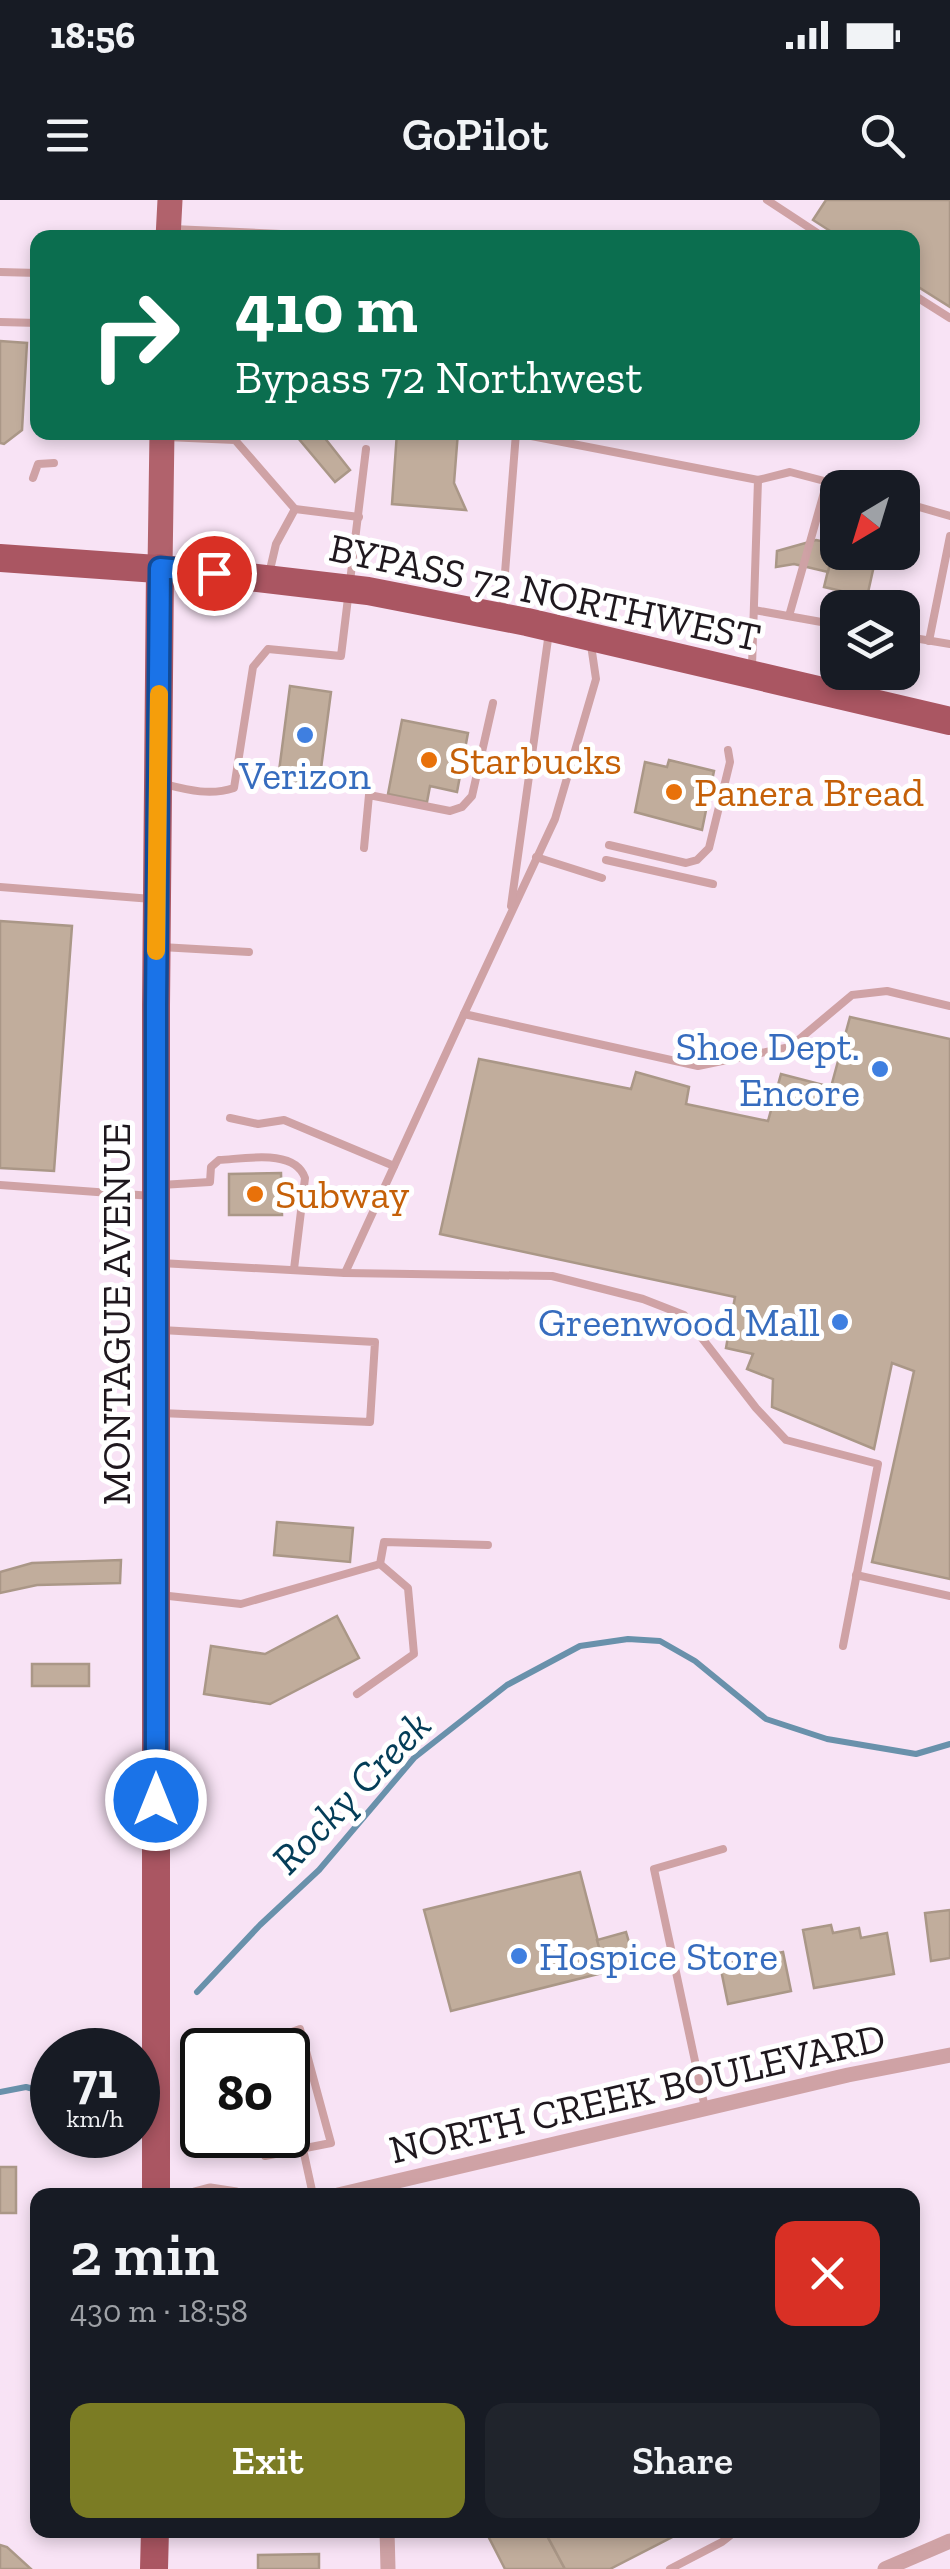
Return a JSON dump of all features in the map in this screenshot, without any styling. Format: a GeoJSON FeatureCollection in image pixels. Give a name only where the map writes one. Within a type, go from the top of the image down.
{"type":"FeatureCollection","features":[{"type":"Feature","properties":{"kind":"highway","name":"BYPASS 72 NORTHWEST"},"geometry":{"type":"LineString","coordinates":[[0,558],[160,568],[350,588],[502,616],[950,721]]}},
{"type":"Feature","properties":{"kind":"highway","name":"MONTAGUE AVENUE"},"geometry":{"type":"LineString","coordinates":[[156,2188],[156,946],[160,568]]}},
{"type":"Feature","properties":{"kind":"highway"},"geometry":{"type":"LineString","coordinates":[[154,2538],[154,2569]]}},
{"type":"Feature","properties":{"kind":"main road"},"geometry":{"type":"LineString","coordinates":[[169,230],[170,200]]}},
{"type":"Feature","properties":{"kind":"main road","name":"MONTAGUE AVENUE"},"geometry":{"type":"LineString","coordinates":[[160,568],[162,440]]}},
{"type":"Feature","properties":{"kind":"street","name":"NORTH CREEK BOULEVARD"},"geometry":{"type":"LineString","coordinates":[[390,2188],[705,2109],[950,2055]]}},
{"type":"Feature","properties":{"kind":"street"},"geometry":{"type":"LineString","coordinates":[[388,2538],[388,2569]]}},
{"type":"Feature","properties":{"kind":"street"},"geometry":{"type":"LineString","coordinates":[[884,2569],[950,2540]]}},
{"type":"Feature","properties":{"kind":"lane"},"geometry":{"type":"LineString","coordinates":[[768,200],[814,230]]}},
{"type":"Feature","properties":{"kind":"lane"},"geometry":{"type":"LineString","coordinates":[[0,272],[30,274]]}},
{"type":"Feature","properties":{"kind":"lane"},"geometry":{"type":"LineString","coordinates":[[920,299],[950,318]]}},
{"type":"Feature","properties":{"kind":"lane"},"geometry":{"type":"LineString","coordinates":[[0,322],[30,323]]}},
{"type":"Feature","properties":{"kind":"lane"},"geometry":{"type":"LineString","coordinates":[[238,440],[295,509],[359,517]]}},
{"type":"Feature","properties":{"kind":"lane"},"geometry":{"type":"LineString","coordinates":[[502,616],[515,440]]}},
{"type":"Feature","properties":{"kind":"lane"},"geometry":{"type":"LineString","coordinates":[[552,440],[758,480],[790,472],[820,480]]}},
{"type":"Feature","properties":{"kind":"lane"},"geometry":{"type":"LineString","coordinates":[[158,782],[202,792],[220,793],[234,788],[252,667],[268,649],[341,656],[366,449]]}},
{"type":"Feature","properties":{"kind":"lane"},"geometry":{"type":"LineString","coordinates":[[33,478],[38,464],[54,462]]}},
{"type":"Feature","properties":{"kind":"lane"},"geometry":{"type":"LineString","coordinates":[[751,676],[758,480]]}},
{"type":"Feature","properties":{"kind":"lane"},"geometry":{"type":"LineString","coordinates":[[789,616],[820,507]]}},
{"type":"Feature","properties":{"kind":"lane"},"geometry":{"type":"LineString","coordinates":[[920,507],[950,516]]}},
{"type":"Feature","properties":{"kind":"lane"},"geometry":{"type":"LineString","coordinates":[[268,578],[276,544],[295,509]]}},
{"type":"Feature","properties":{"kind":"lane"},"geometry":{"type":"LineString","coordinates":[[929,640],[950,536]]}},
{"type":"Feature","properties":{"kind":"lane"},"geometry":{"type":"LineString","coordinates":[[754,610],[820,622]]}},
{"type":"Feature","properties":{"kind":"lane"},"geometry":{"type":"LineString","coordinates":[[510,914],[550,628]]}},
{"type":"Feature","properties":{"kind":"lane"},"geometry":{"type":"LineString","coordinates":[[345,1274],[556,819],[596,680],[590,638]]}},
{"type":"Feature","properties":{"kind":"lane"},"geometry":{"type":"LineString","coordinates":[[920,639],[950,644]]}},
{"type":"Feature","properties":{"kind":"lane"},"geometry":{"type":"LineString","coordinates":[[364,848],[369,795],[450,811],[462,807],[472,796],[493,703]]}},
{"type":"Feature","properties":{"kind":"lane"},"geometry":{"type":"LineString","coordinates":[[609,845],[686,863],[702,856],[709,848],[728,773],[728,750]]}},
{"type":"Feature","properties":{"kind":"lane"},"geometry":{"type":"LineString","coordinates":[[536,857],[602,878]]}},
{"type":"Feature","properties":{"kind":"lane"},"geometry":{"type":"LineString","coordinates":[[606,860],[713,884]]}},
{"type":"Feature","properties":{"kind":"lane"},"geometry":{"type":"LineString","coordinates":[[0,887],[157,899]]}},
{"type":"Feature","properties":{"kind":"lane"},"geometry":{"type":"LineString","coordinates":[[156,946],[250,952]]}},
{"type":"Feature","properties":{"kind":"lane"},"geometry":{"type":"LineString","coordinates":[[464,1014],[698,1066],[790,1046],[852,995],[887,991],[950,1006]]}},
{"type":"Feature","properties":{"kind":"lane"},"geometry":{"type":"LineString","coordinates":[[230,1118],[258,1124],[284,1120],[394,1166]]}},
{"type":"Feature","properties":{"kind":"lane"},"geometry":{"type":"LineString","coordinates":[[0,1186],[156,1190],[210,1182],[211,1167],[219,1160],[286,1159],[302,1168],[305,1178],[294,1269]]}},
{"type":"Feature","properties":{"kind":"lane"},"geometry":{"type":"LineString","coordinates":[[156,1262],[345,1274],[552,1276],[642,1299],[684,1315],[756,1408],[786,1440],[878,1464],[843,1646]]}},
{"type":"Feature","properties":{"kind":"lane"},"geometry":{"type":"LineString","coordinates":[[156,1330],[375,1342],[370,1422],[156,1413]]}},
{"type":"Feature","properties":{"kind":"lane"},"geometry":{"type":"LineString","coordinates":[[380,1564],[384,1542],[488,1545]]}},
{"type":"Feature","properties":{"kind":"lane"},"geometry":{"type":"LineString","coordinates":[[156,1594],[241,1604],[380,1564]]}},
{"type":"Feature","properties":{"kind":"lane"},"geometry":{"type":"LineString","coordinates":[[357,1694],[414,1654],[408,1588],[380,1564]]}},
{"type":"Feature","properties":{"kind":"lane"},"geometry":{"type":"LineString","coordinates":[[856,1575],[950,1596]]}},
{"type":"Feature","properties":{"kind":"lane"},"geometry":{"type":"LineString","coordinates":[[705,2109],[654,1869],[723,1849]]}},
{"type":"Feature","properties":{"kind":"lane"},"geometry":{"type":"LineString","coordinates":[[310,2066],[331,2143],[310,2148]]}},
{"type":"Feature","properties":{"kind":"lane"},"geometry":{"type":"LineString","coordinates":[[305,2158],[311,2188]]}},
{"type":"Feature","properties":{"kind":"lane"},"geometry":{"type":"LineString","coordinates":[[670,2569],[727,2538]]}},
{"type":"Feature","properties":{"kind":"building"},"geometry":{"type":"Polygon","coordinates":[[[826,200],[950,200],[950,307],[920,288],[920,230],[829,230],[813,220],[826,200]]]}},
{"type":"Feature","properties":{"kind":"building"},"geometry":{"type":"Polygon","coordinates":[[[0,341],[27,343],[22,430],[4,444],[0,443],[0,341]]]}},
{"type":"Feature","properties":{"kind":"building"},"geometry":{"type":"Polygon","coordinates":[[[300,440],[326,440],[350,470],[335,482],[300,440]]]}},
{"type":"Feature","properties":{"kind":"building"},"geometry":{"type":"Polygon","coordinates":[[[396,440],[457,440],[454,483],[466,510],[392,504],[396,440]]]}},
{"type":"Feature","properties":{"kind":"building"},"geometry":{"type":"Polygon","coordinates":[[[820,541],[820,570],[828,572],[794,564],[776,567],[777,551],[820,541]]]}},
{"type":"Feature","properties":{"kind":"building"},"geometry":{"type":"Polygon","coordinates":[[[828,570],[873,570],[869,590],[824,587],[828,570]]]}},
{"type":"Feature","properties":{"kind":"building","name":"Verizon"},"geometry":{"type":"Polygon","coordinates":[[[290,686],[331,692],[319,784],[278,779],[290,686]]]}},
{"type":"Feature","properties":{"kind":"building","name":"Starbucks"},"geometry":{"type":"Polygon","coordinates":[[[402,720],[468,733],[457,792],[430,786],[427,802],[388,794],[402,720]]]}},
{"type":"Feature","properties":{"kind":"building","name":"Panera Bread"},"geometry":{"type":"Polygon","coordinates":[[[669,760],[714,771],[702,830],[635,812],[645,762],[667,767],[669,760]]]}},
{"type":"Feature","properties":{"kind":"building"},"geometry":{"type":"Polygon","coordinates":[[[0,921],[72,926],[54,1171],[0,1168],[0,921]]]}},
{"type":"Feature","properties":{"kind":"building","name":"Greenwood Mall"},"geometry":{"type":"Polygon","coordinates":[[[850,1017],[950,1039],[950,1579],[872,1562],[914,1371],[892,1363],[874,1449],[772,1407],[773,1379],[747,1369],[753,1354],[726,1348],[735,1297],[440,1234],[479,1059],[631,1089],[636,1072],[689,1087],[686,1104],[768,1121],[781,1074],[831,1087],[850,1017]]]}},
{"type":"Feature","properties":{"kind":"building","name":"Subway"},"geometry":{"type":"Polygon","coordinates":[[[281,1173],[282,1215],[229,1215],[229,1174],[281,1173]]]}},
{"type":"Feature","properties":{"kind":"building"},"geometry":{"type":"Polygon","coordinates":[[[277,1522],[353,1528],[350,1562],[274,1555],[277,1522]]]}},
{"type":"Feature","properties":{"kind":"building"},"geometry":{"type":"Polygon","coordinates":[[[121,1560],[120,1583],[37,1585],[0,1593],[0,1572],[32,1563],[121,1560]]]}},
{"type":"Feature","properties":{"kind":"building"},"geometry":{"type":"Polygon","coordinates":[[[337,1616],[359,1658],[270,1704],[204,1694],[211,1646],[265,1654],[337,1616]]]}},
{"type":"Feature","properties":{"kind":"building"},"geometry":{"type":"Polygon","coordinates":[[[32,1664],[89,1664],[89,1686],[32,1686],[32,1664]]]}},
{"type":"Feature","properties":{"kind":"building","name":"Hospice Store"},"geometry":{"type":"Polygon","coordinates":[[[580,1872],[606,1972],[451,2011],[424,1910],[580,1872]]]}},
{"type":"Feature","properties":{"kind":"building"},"geometry":{"type":"Polygon","coordinates":[[[950,1910],[950,1958],[931,1961],[925,1913],[950,1910]]]}},
{"type":"Feature","properties":{"kind":"building"},"geometry":{"type":"Polygon","coordinates":[[[831,1925],[833,1933],[859,1928],[861,1938],[887,1933],[894,1974],[814,1988],[803,1930],[831,1925]]]}},
{"type":"Feature","properties":{"kind":"building"},"geometry":{"type":"Polygon","coordinates":[[[626,1932],[635,1963],[606,1972],[597,1940],[626,1932]]]}},
{"type":"Feature","properties":{"kind":"building"},"geometry":{"type":"Polygon","coordinates":[[[783,1952],[791,1991],[728,2004],[720,1965],[783,1952]]]}},
{"type":"Feature","properties":{"kind":"building"},"geometry":{"type":"Polygon","coordinates":[[[0,2167],[16,2167],[16,2213],[0,2213],[0,2167]]]}},
{"type":"Feature","properties":{"kind":"building"},"geometry":{"type":"Polygon","coordinates":[[[489,2538],[548,2538],[565,2569],[505,2569],[489,2538]]]}},
{"type":"Feature","properties":{"kind":"building"},"geometry":{"type":"Polygon","coordinates":[[[548,2538],[670,2538],[610,2569],[565,2569],[548,2538]]]}},
{"type":"Feature","properties":{"kind":"building"},"geometry":{"type":"Polygon","coordinates":[[[0,2545],[7,2547],[31,2569],[0,2569],[0,2545]]]}},
{"type":"Feature","properties":{"kind":"building"},"geometry":{"type":"Polygon","coordinates":[[[319,2554],[319,2569],[258,2569],[258,2555],[319,2554]]]}},
{"type":"Feature","properties":{"kind":"waterway","name":"Rocky Creek"},"geometry":{"type":"LineString","coordinates":[[197,1992],[319,1870],[414,1758],[507,1685],[580,1646],[628,1639],[660,1641],[695,1661],[766,1719],[827,1739],[916,1754],[950,1744]]}},
{"type":"Feature","properties":{"kind":"waterway","name":"Rocky Creek"},"geometry":{"type":"LineString","coordinates":[[0,2092],[30,2088]]}},
{"type":"Feature","properties":{"kind":"slow traffic"},"geometry":{"type":"LineString","coordinates":[[156,951],[159,694]]}},
{"type":"Feature","properties":{"kind":"place","name":"Verizon"},"geometry":{"type":"Point","coordinates":[305,735]}},
{"type":"Feature","properties":{"kind":"place","name":"Starbucks"},"geometry":{"type":"Point","coordinates":[429,760]}},
{"type":"Feature","properties":{"kind":"place","name":"Panera Bread"},"geometry":{"type":"Point","coordinates":[674,792]}},
{"type":"Feature","properties":{"kind":"place","name":"Shoe Dept. Encore"},"geometry":{"type":"Point","coordinates":[880,1069]}},
{"type":"Feature","properties":{"kind":"place","name":"Subway"},"geometry":{"type":"Point","coordinates":[255,1194]}},
{"type":"Feature","properties":{"kind":"place","name":"Greenwood Mall"},"geometry":{"type":"Point","coordinates":[840,1322]}},
{"type":"Feature","properties":{"kind":"place","name":"Hospice Store"},"geometry":{"type":"Point","coordinates":[519,1956]}},
{"type":"Feature","properties":{"kind":"route"},"geometry":{"type":"LineString","coordinates":[[156,1800],[160,568],[214,573]]}}]}
